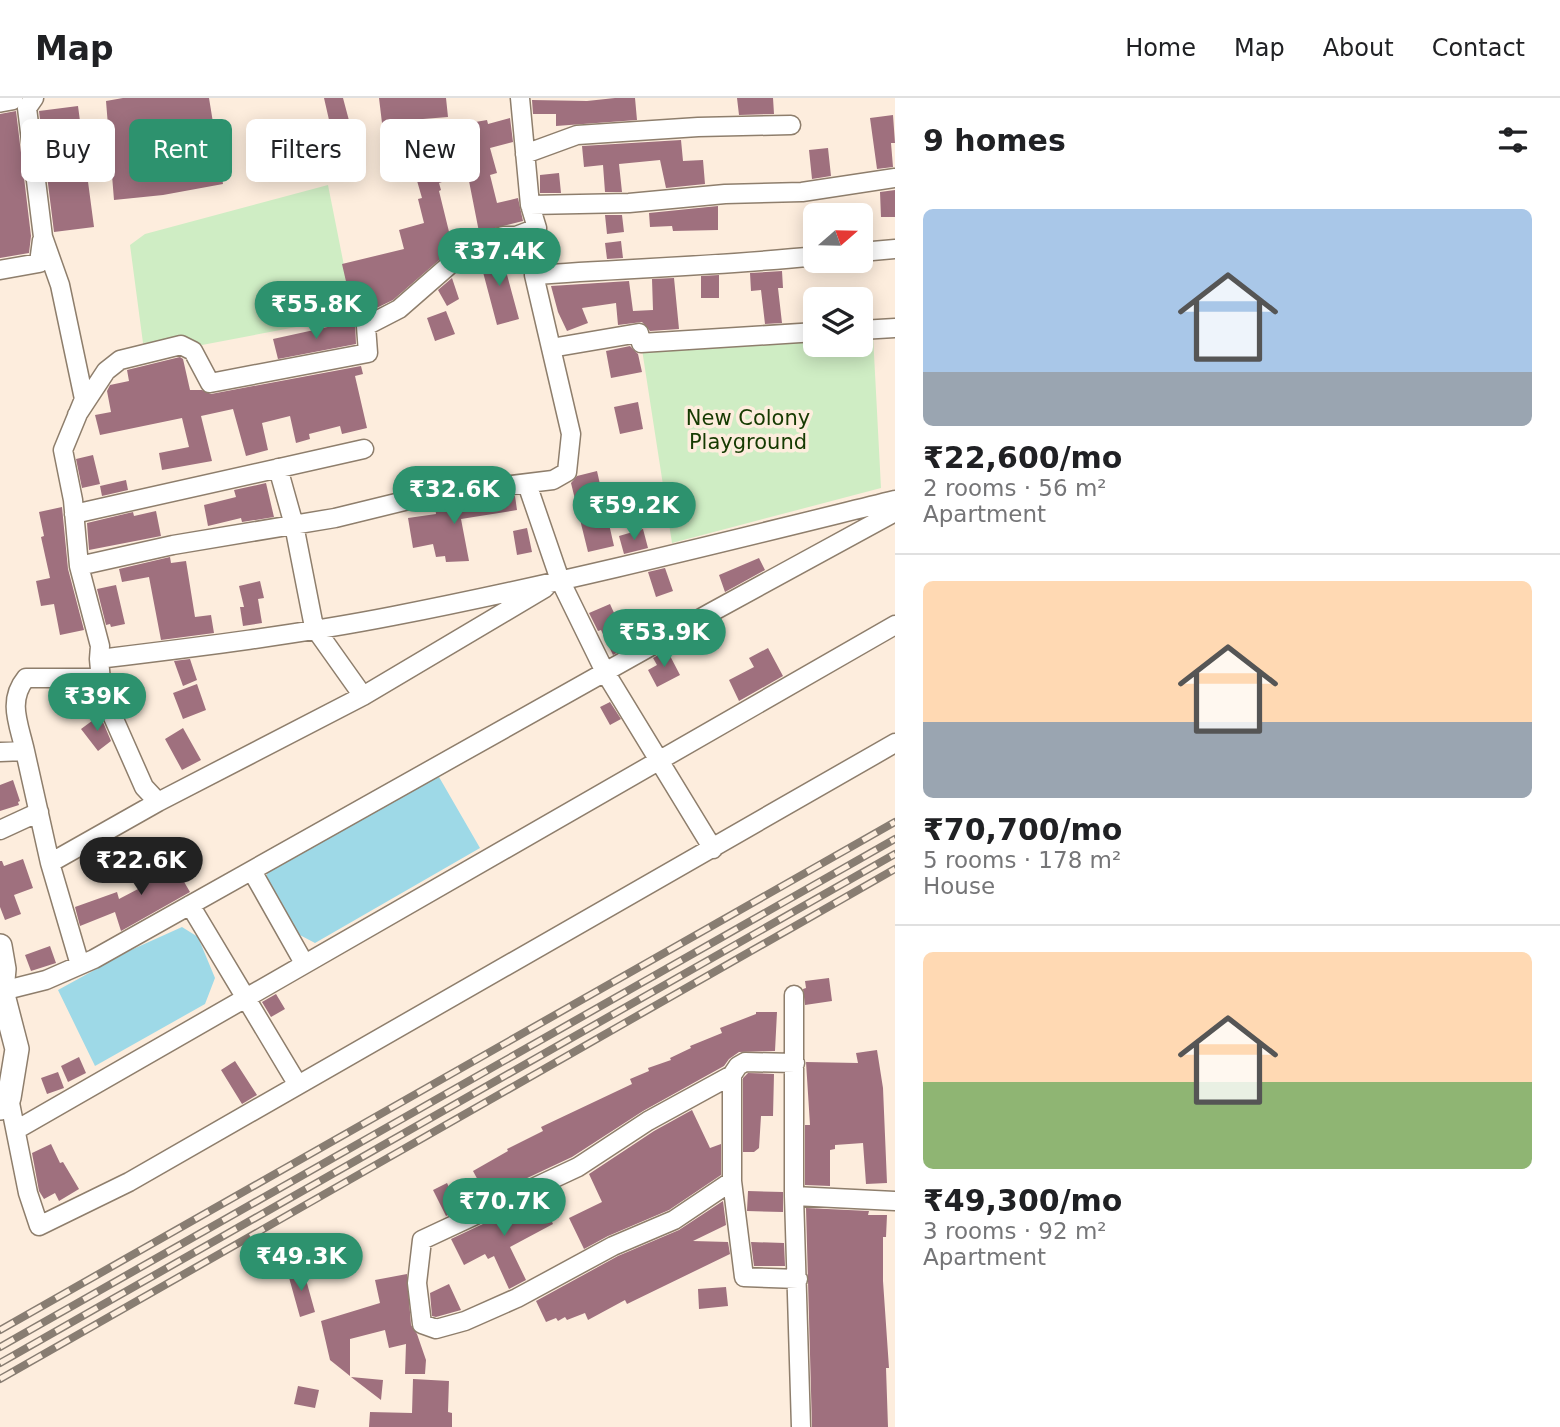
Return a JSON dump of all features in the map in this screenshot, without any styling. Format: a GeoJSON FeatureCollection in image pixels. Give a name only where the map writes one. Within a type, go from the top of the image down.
{"type":"FeatureCollection","features":[{"type":"Feature","properties":{"kind":"street"},"geometry":{"type":"LineString","coordinates":[[0,100],[11,98]]}},
{"type":"Feature","properties":{"kind":"street"},"geometry":{"type":"LineString","coordinates":[[34,98],[27,108],[43,237],[60,285],[84,399],[63,450],[74,514],[79,566],[98,635],[102,692],[144,787],[158,803]]}},
{"type":"Feature","properties":{"kind":"street"},"geometry":{"type":"LineString","coordinates":[[79,566],[173,545],[335,518],[429,495],[553,480],[567,472],[571,434],[534,275],[537,228],[530,205],[520,98]]}},
{"type":"Feature","properties":{"kind":"street"},"geometry":{"type":"LineString","coordinates":[[525,154],[577,135],[698,127],[791,125]]}},
{"type":"Feature","properties":{"kind":"street"},"geometry":{"type":"LineString","coordinates":[[530,205],[802,192],[895,178]]}},
{"type":"Feature","properties":{"kind":"street"},"geometry":{"type":"LineString","coordinates":[[77,415],[106,371],[120,360],[181,345],[193,351],[210,383],[369,353],[366,327],[399,309],[454,261],[478,244],[503,236],[516,236],[537,228]]}},
{"type":"Feature","properties":{"kind":"street"},"geometry":{"type":"LineString","coordinates":[[0,270],[39,262],[43,237]]}},
{"type":"Feature","properties":{"kind":"street"},"geometry":{"type":"LineString","coordinates":[[873,251],[895,249]]}},
{"type":"Feature","properties":{"kind":"street"},"geometry":{"type":"LineString","coordinates":[[534,275],[637,267],[736,264],[803,257]]}},
{"type":"Feature","properties":{"kind":"street"},"geometry":{"type":"LineString","coordinates":[[873,329],[895,328]]}},
{"type":"Feature","properties":{"kind":"street"},"geometry":{"type":"LineString","coordinates":[[551,348],[639,333],[640,343],[803,333]]}},
{"type":"Feature","properties":{"kind":"street"},"geometry":{"type":"LineString","coordinates":[[74,514],[365,449]]}},
{"type":"Feature","properties":{"kind":"street"},"geometry":{"type":"LineString","coordinates":[[278,468],[294,525],[316,628],[363,696]]}},
{"type":"Feature","properties":{"kind":"street"},"geometry":{"type":"LineString","coordinates":[[527,484],[560,580],[605,672],[713,849]]}},
{"type":"Feature","properties":{"kind":"street"},"geometry":{"type":"LineString","coordinates":[[99,659],[205,646],[392,616],[560,580],[895,500]]}},
{"type":"Feature","properties":{"kind":"street"},"geometry":{"type":"LineString","coordinates":[[2,991],[46,980],[80,965],[895,512]]}},
{"type":"Feature","properties":{"kind":"street"},"geometry":{"type":"LineString","coordinates":[[50,863],[363,696],[560,580]]}},
{"type":"Feature","properties":{"kind":"street"},"geometry":{"type":"LineString","coordinates":[[16,1130],[659,758],[895,625]]}},
{"type":"Feature","properties":{"kind":"street"},"geometry":{"type":"LineString","coordinates":[[80,965],[50,863],[14,701],[17,689],[26,678],[100,678]]}},
{"type":"Feature","properties":{"kind":"street"},"geometry":{"type":"LineString","coordinates":[[0,947],[4,969],[2,991],[17,1049],[5,1103],[16,1130],[28,1193],[39,1226],[129,1182],[895,743]]}},
{"type":"Feature","properties":{"kind":"street"},"geometry":{"type":"LineString","coordinates":[[0,752],[24,751]]}},
{"type":"Feature","properties":{"kind":"street"},"geometry":{"type":"LineString","coordinates":[[0,830],[38,812]]}},
{"type":"Feature","properties":{"kind":"street"},"geometry":{"type":"LineString","coordinates":[[252,871],[304,963]]}},
{"type":"Feature","properties":{"kind":"street"},"geometry":{"type":"LineString","coordinates":[[190,905],[298,1085]]}},
{"type":"Feature","properties":{"kind":"street"},"geometry":{"type":"LineString","coordinates":[[794,995],[794,1196],[801,1427]]}},
{"type":"Feature","properties":{"kind":"street"},"geometry":{"type":"LineString","coordinates":[[732,1181],[674,1220],[613,1246],[517,1298],[465,1321],[436,1329],[422,1324],[417,1283],[422,1240],[578,1167],[648,1121],[732,1075],[738,1066],[745,1062],[795,1063]]}},
{"type":"Feature","properties":{"kind":"street"},"geometry":{"type":"LineString","coordinates":[[732,1075],[732,1181],[744,1277],[798,1279]]}},
{"type":"Feature","properties":{"kind":"street"},"geometry":{"type":"LineString","coordinates":[[794,1196],[895,1201]]}},
{"type":"Feature","properties":{"kind":"green space"},"geometry":{"type":"Polygon","coordinates":[[[328,185],[354,316],[202,345],[184,338],[143,343],[130,245],[145,234],[328,185]]]}},
{"type":"Feature","properties":{"kind":"green space","name":"New Colony Playground"},"geometry":{"type":"Polygon","coordinates":[[[873,335],[881,488],[672,543],[641,343],[803,337],[803,357],[873,357],[873,335]]]}},
{"type":"Feature","properties":{"kind":"water"},"geometry":{"type":"Polygon","coordinates":[[[439,777],[480,848],[315,943],[296,933],[266,882],[267,873],[429,779],[439,777]]]}},
{"type":"Feature","properties":{"kind":"water"},"geometry":{"type":"Polygon","coordinates":[[[182,927],[198,937],[215,978],[205,1004],[95,1066],[58,990],[131,950],[182,927]]]}},
{"type":"Feature","properties":{"kind":"building"},"geometry":{"type":"Polygon","coordinates":[[[123,98],[209,98],[212,119],[129,119],[129,182],[223,184],[163,195],[114,200],[115,119],[107,119],[106,101],[123,98]]]}},
{"type":"Feature","properties":{"kind":"building"},"geometry":{"type":"Polygon","coordinates":[[[324,98],[343,98],[349,119],[329,119],[324,98]]]}},
{"type":"Feature","properties":{"kind":"building"},"geometry":{"type":"Polygon","coordinates":[[[379,98],[446,98],[448,117],[382,119],[379,98]]]}},
{"type":"Feature","properties":{"kind":"building"},"geometry":{"type":"Polygon","coordinates":[[[635,98],[637,120],[556,126],[556,114],[533,114],[532,100],[587,101],[635,98]]]}},
{"type":"Feature","properties":{"kind":"building"},"geometry":{"type":"Polygon","coordinates":[[[737,98],[773,98],[774,114],[739,115],[737,98]]]}},
{"type":"Feature","properties":{"kind":"building"},"geometry":{"type":"Polygon","coordinates":[[[78,106],[80,119],[40,119],[39,111],[78,106]]]}},
{"type":"Feature","properties":{"kind":"building"},"geometry":{"type":"Polygon","coordinates":[[[16,111],[21,182],[25,182],[31,236],[29,253],[0,258],[0,114],[16,111]]]}},
{"type":"Feature","properties":{"kind":"building"},"geometry":{"type":"Polygon","coordinates":[[[893,115],[893,167],[877,169],[870,118],[893,115]]]}},
{"type":"Feature","properties":{"kind":"building"},"geometry":{"type":"Polygon","coordinates":[[[510,118],[513,142],[490,148],[497,173],[490,175],[497,203],[518,198],[523,221],[479,232],[469,182],[480,182],[480,121],[487,120],[488,124],[510,118]]]}},
{"type":"Feature","properties":{"kind":"building"},"geometry":{"type":"Polygon","coordinates":[[[681,140],[683,161],[703,160],[705,184],[666,188],[660,160],[619,164],[622,192],[605,192],[603,165],[584,167],[582,146],[681,140]]]}},
{"type":"Feature","properties":{"kind":"building"},"geometry":{"type":"Polygon","coordinates":[[[828,148],[831,176],[812,179],[809,150],[828,148]]]}},
{"type":"Feature","properties":{"kind":"building"},"geometry":{"type":"Polygon","coordinates":[[[559,173],[561,193],[540,193],[540,175],[559,173]]]}},
{"type":"Feature","properties":{"kind":"building"},"geometry":{"type":"Polygon","coordinates":[[[48,182],[88,182],[94,227],[54,232],[48,182]]]}},
{"type":"Feature","properties":{"kind":"building"},"geometry":{"type":"Polygon","coordinates":[[[417,182],[442,182],[439,183],[439,191],[453,248],[393,300],[354,316],[342,264],[404,249],[399,230],[424,223],[418,199],[422,198],[417,182]]]}},
{"type":"Feature","properties":{"kind":"building"},"geometry":{"type":"Polygon","coordinates":[[[895,190],[895,217],[881,217],[880,192],[895,190]]]}},
{"type":"Feature","properties":{"kind":"building"},"geometry":{"type":"Polygon","coordinates":[[[718,206],[718,230],[673,231],[672,226],[650,227],[649,213],[718,206]]]}},
{"type":"Feature","properties":{"kind":"building"},"geometry":{"type":"Polygon","coordinates":[[[605,215],[622,215],[624,232],[607,234],[605,215]]]}},
{"type":"Feature","properties":{"kind":"building"},"geometry":{"type":"Polygon","coordinates":[[[621,241],[623,258],[607,259],[605,243],[621,241]]]}},
{"type":"Feature","properties":{"kind":"building"},"geometry":{"type":"Polygon","coordinates":[[[500,249],[519,319],[497,325],[479,257],[500,249]]]}},
{"type":"Feature","properties":{"kind":"building"},"geometry":{"type":"Polygon","coordinates":[[[782,271],[783,288],[778,288],[782,323],[765,324],[761,290],[751,291],[750,273],[782,271]]]}},
{"type":"Feature","properties":{"kind":"building"},"geometry":{"type":"Polygon","coordinates":[[[719,275],[719,298],[701,298],[701,276],[719,275]]]}},
{"type":"Feature","properties":{"kind":"building"},"geometry":{"type":"Polygon","coordinates":[[[452,278],[459,299],[447,306],[438,290],[452,278]]]}},
{"type":"Feature","properties":{"kind":"building"},"geometry":{"type":"Polygon","coordinates":[[[674,278],[679,329],[650,331],[642,322],[618,325],[616,303],[582,308],[588,323],[567,331],[558,312],[551,286],[629,281],[633,311],[653,310],[652,279],[674,278]]]}},
{"type":"Feature","properties":{"kind":"building"},"geometry":{"type":"Polygon","coordinates":[[[446,311],[455,334],[435,341],[427,318],[446,311]]]}},
{"type":"Feature","properties":{"kind":"building"},"geometry":{"type":"Polygon","coordinates":[[[355,321],[356,344],[278,359],[273,339],[355,321]]]}},
{"type":"Feature","properties":{"kind":"building"},"geometry":{"type":"Polygon","coordinates":[[[630,346],[638,354],[642,372],[611,378],[606,351],[630,346]]]}},
{"type":"Feature","properties":{"kind":"building"},"geometry":{"type":"Polygon","coordinates":[[[180,357],[183,359],[190,390],[202,390],[211,394],[361,366],[363,374],[355,376],[367,428],[342,434],[340,426],[309,434],[310,439],[296,443],[290,416],[262,423],[268,450],[246,456],[233,409],[201,416],[212,461],[162,470],[159,453],[189,447],[182,418],[100,435],[95,415],[111,412],[107,391],[110,385],[129,381],[127,370],[180,357]]]}},
{"type":"Feature","properties":{"kind":"building"},"geometry":{"type":"Polygon","coordinates":[[[638,402],[643,429],[620,434],[614,407],[638,402]]]}},
{"type":"Feature","properties":{"kind":"building"},"geometry":{"type":"Polygon","coordinates":[[[93,455],[100,484],[82,488],[76,459],[93,455]]]}},
{"type":"Feature","properties":{"kind":"building"},"geometry":{"type":"Polygon","coordinates":[[[597,471],[614,546],[588,552],[571,483],[577,476],[597,471]]]}},
{"type":"Feature","properties":{"kind":"building"},"geometry":{"type":"Polygon","coordinates":[[[126,480],[128,490],[102,496],[100,486],[126,480]]]}},
{"type":"Feature","properties":{"kind":"building"},"geometry":{"type":"Polygon","coordinates":[[[266,483],[274,517],[242,522],[241,518],[208,526],[204,505],[236,497],[234,490],[266,483]]]}},
{"type":"Feature","properties":{"kind":"building"},"geometry":{"type":"Polygon","coordinates":[[[515,496],[517,510],[461,519],[469,561],[446,562],[445,556],[436,557],[433,544],[413,548],[408,518],[436,514],[435,506],[515,496]]]}},
{"type":"Feature","properties":{"kind":"building"},"geometry":{"type":"Polygon","coordinates":[[[62,507],[68,569],[84,630],[60,635],[54,604],[41,606],[36,581],[50,578],[41,537],[44,536],[39,512],[62,507]]]}},
{"type":"Feature","properties":{"kind":"building"},"geometry":{"type":"Polygon","coordinates":[[[156,511],[161,536],[89,550],[87,523],[133,512],[134,516],[156,511]]]}},
{"type":"Feature","properties":{"kind":"building"},"geometry":{"type":"Polygon","coordinates":[[[527,528],[532,552],[517,555],[513,531],[527,528]]]}},
{"type":"Feature","properties":{"kind":"building"},"geometry":{"type":"Polygon","coordinates":[[[643,529],[648,548],[624,554],[619,536],[643,529]]]}},
{"type":"Feature","properties":{"kind":"building"},"geometry":{"type":"Polygon","coordinates":[[[170,557],[171,563],[186,561],[195,617],[211,615],[214,633],[161,640],[149,577],[122,582],[119,569],[170,557]]]}},
{"type":"Feature","properties":{"kind":"building"},"geometry":{"type":"Polygon","coordinates":[[[759,558],[765,570],[725,592],[719,575],[759,558]]]}},
{"type":"Feature","properties":{"kind":"building"},"geometry":{"type":"Polygon","coordinates":[[[665,568],[673,591],[656,597],[648,572],[665,568]]]}},
{"type":"Feature","properties":{"kind":"building"},"geometry":{"type":"Polygon","coordinates":[[[260,581],[264,598],[258,599],[262,623],[243,626],[240,607],[244,607],[239,586],[260,581]]]}},
{"type":"Feature","properties":{"kind":"building"},"geometry":{"type":"Polygon","coordinates":[[[116,585],[125,624],[111,627],[110,624],[106,625],[97,589],[116,585]]]}},
{"type":"Feature","properties":{"kind":"building"},"geometry":{"type":"Polygon","coordinates":[[[610,604],[629,646],[613,655],[589,613],[610,604]]]}},
{"type":"Feature","properties":{"kind":"building"},"geometry":{"type":"Polygon","coordinates":[[[768,648],[783,676],[739,701],[729,680],[754,667],[749,658],[768,648]]]}},
{"type":"Feature","properties":{"kind":"building"},"geometry":{"type":"Polygon","coordinates":[[[667,650],[680,675],[657,687],[648,670],[657,665],[653,658],[667,650]]]}},
{"type":"Feature","properties":{"kind":"building"},"geometry":{"type":"Polygon","coordinates":[[[190,659],[197,680],[183,686],[174,661],[190,659]]]}},
{"type":"Feature","properties":{"kind":"building"},"geometry":{"type":"Polygon","coordinates":[[[197,684],[206,710],[183,719],[173,693],[197,684]]]}},
{"type":"Feature","properties":{"kind":"building"},"geometry":{"type":"Polygon","coordinates":[[[610,702],[621,719],[610,725],[600,707],[610,702]]]}},
{"type":"Feature","properties":{"kind":"building"},"geometry":{"type":"Polygon","coordinates":[[[100,715],[111,741],[98,751],[81,729],[100,715]]]}},
{"type":"Feature","properties":{"kind":"building"},"geometry":{"type":"Polygon","coordinates":[[[183,728],[201,760],[182,770],[165,739],[183,728]]]}},
{"type":"Feature","properties":{"kind":"building"},"geometry":{"type":"Polygon","coordinates":[[[13,780],[19,805],[0,811],[0,785],[13,780]]]}},
{"type":"Feature","properties":{"kind":"building"},"geometry":{"type":"Polygon","coordinates":[[[180,853],[192,874],[183,880],[190,892],[121,931],[115,912],[80,926],[75,907],[117,892],[119,899],[161,877],[156,868],[180,853]]]}},
{"type":"Feature","properties":{"kind":"building"},"geometry":{"type":"Polygon","coordinates":[[[23,859],[33,888],[14,895],[21,914],[5,920],[0,907],[0,861],[4,866],[23,859]]]}},
{"type":"Feature","properties":{"kind":"building"},"geometry":{"type":"Polygon","coordinates":[[[50,946],[56,963],[31,971],[25,955],[50,946]]]}},
{"type":"Feature","properties":{"kind":"building"},"geometry":{"type":"Polygon","coordinates":[[[829,978],[832,1001],[805,1005],[805,981],[829,978]]]}},
{"type":"Feature","properties":{"kind":"building"},"geometry":{"type":"Polygon","coordinates":[[[276,994],[285,1009],[271,1017],[262,1002],[276,994]]]}},
{"type":"Feature","properties":{"kind":"building"},"geometry":{"type":"Polygon","coordinates":[[[756,1012],[777,1012],[775,1051],[739,1052],[724,1066],[643,1111],[572,1157],[487,1197],[473,1171],[508,1151],[507,1149],[543,1131],[541,1127],[632,1084],[630,1079],[649,1071],[648,1068],[671,1060],[670,1058],[691,1048],[690,1046],[722,1033],[720,1028],[756,1012]]]}},
{"type":"Feature","properties":{"kind":"building"},"geometry":{"type":"Polygon","coordinates":[[[877,1050],[883,1088],[887,1183],[866,1184],[863,1143],[835,1145],[835,1149],[830,1150],[830,1186],[805,1185],[805,1125],[810,1125],[806,1062],[858,1063],[856,1053],[877,1050]]]}},
{"type":"Feature","properties":{"kind":"building"},"geometry":{"type":"Polygon","coordinates":[[[79,1057],[86,1073],[68,1082],[61,1066],[79,1057]]]}},
{"type":"Feature","properties":{"kind":"building"},"geometry":{"type":"Polygon","coordinates":[[[235,1061],[257,1095],[242,1104],[221,1070],[235,1061]]]}},
{"type":"Feature","properties":{"kind":"building"},"geometry":{"type":"Polygon","coordinates":[[[58,1072],[64,1088],[47,1094],[41,1078],[58,1072]]]}},
{"type":"Feature","properties":{"kind":"building"},"geometry":{"type":"Polygon","coordinates":[[[748,1073],[774,1074],[773,1116],[761,1116],[759,1148],[754,1152],[743,1152],[743,1078],[748,1073]]]}},
{"type":"Feature","properties":{"kind":"building"},"geometry":{"type":"Polygon","coordinates":[[[692,1110],[710,1148],[721,1144],[721,1175],[669,1210],[584,1249],[569,1218],[602,1202],[589,1174],[654,1131],[692,1110]]]}},
{"type":"Feature","properties":{"kind":"building"},"geometry":{"type":"Polygon","coordinates":[[[51,1144],[60,1163],[63,1162],[79,1189],[59,1201],[55,1193],[44,1199],[39,1191],[32,1153],[51,1144]]]}},
{"type":"Feature","properties":{"kind":"building"},"geometry":{"type":"Polygon","coordinates":[[[447,1183],[460,1210],[446,1216],[433,1190],[447,1183]]]}},
{"type":"Feature","properties":{"kind":"building"},"geometry":{"type":"Polygon","coordinates":[[[748,1191],[783,1192],[783,1212],[747,1211],[748,1191]]]}},
{"type":"Feature","properties":{"kind":"building"},"geometry":{"type":"Polygon","coordinates":[[[540,1197],[553,1224],[510,1247],[526,1280],[509,1289],[494,1256],[488,1259],[485,1254],[464,1265],[451,1239],[540,1197]]]}},
{"type":"Feature","properties":{"kind":"building"},"geometry":{"type":"Polygon","coordinates":[[[723,1201],[726,1225],[693,1241],[728,1242],[730,1254],[627,1304],[625,1300],[588,1320],[585,1313],[567,1320],[565,1317],[546,1322],[536,1301],[618,1256],[679,1230],[723,1201]]]}},
{"type":"Feature","properties":{"kind":"building"},"geometry":{"type":"Polygon","coordinates":[[[806,1208],[869,1211],[868,1215],[887,1215],[886,1237],[883,1237],[883,1281],[889,1368],[886,1368],[888,1427],[812,1427],[806,1208]]]}},
{"type":"Feature","properties":{"kind":"building"},"geometry":{"type":"Polygon","coordinates":[[[751,1242],[784,1243],[785,1266],[754,1266],[751,1242]]]}},
{"type":"Feature","properties":{"kind":"building"},"geometry":{"type":"Polygon","coordinates":[[[303,1269],[315,1312],[300,1317],[288,1274],[303,1269]]]}},
{"type":"Feature","properties":{"kind":"building"},"geometry":{"type":"Polygon","coordinates":[[[407,1274],[411,1325],[426,1360],[425,1374],[405,1374],[406,1344],[389,1348],[385,1330],[350,1339],[350,1376],[330,1360],[321,1321],[380,1303],[375,1280],[407,1274]]]}},
{"type":"Feature","properties":{"kind":"building"},"geometry":{"type":"Polygon","coordinates":[[[449,1284],[461,1310],[432,1316],[430,1293],[449,1284]]]}},
{"type":"Feature","properties":{"kind":"building"},"geometry":{"type":"Polygon","coordinates":[[[726,1287],[728,1306],[699,1309],[698,1289],[726,1287]]]}},
{"type":"Feature","properties":{"kind":"building"},"geometry":{"type":"Polygon","coordinates":[[[351,1377],[383,1380],[381,1400],[351,1377]]]}},
{"type":"Feature","properties":{"kind":"building"},"geometry":{"type":"Polygon","coordinates":[[[413,1379],[449,1381],[448,1412],[452,1413],[452,1427],[369,1427],[370,1412],[412,1413],[413,1379]]]}},
{"type":"Feature","properties":{"kind":"building"},"geometry":{"type":"Polygon","coordinates":[[[298,1386],[319,1390],[315,1408],[294,1404],[298,1386]]]}},
{"type":"Feature","properties":{"kind":"railway"},"geometry":{"type":"LineString","coordinates":[[0,1330],[895,822]]}},
{"type":"Feature","properties":{"kind":"railway"},"geometry":{"type":"LineString","coordinates":[[0,1347],[895,839]]}},
{"type":"Feature","properties":{"kind":"railway"},"geometry":{"type":"LineString","coordinates":[[0,1363],[895,854]]}},
{"type":"Feature","properties":{"kind":"railway"},"geometry":{"type":"LineString","coordinates":[[0,1379],[895,869]]}}]}
